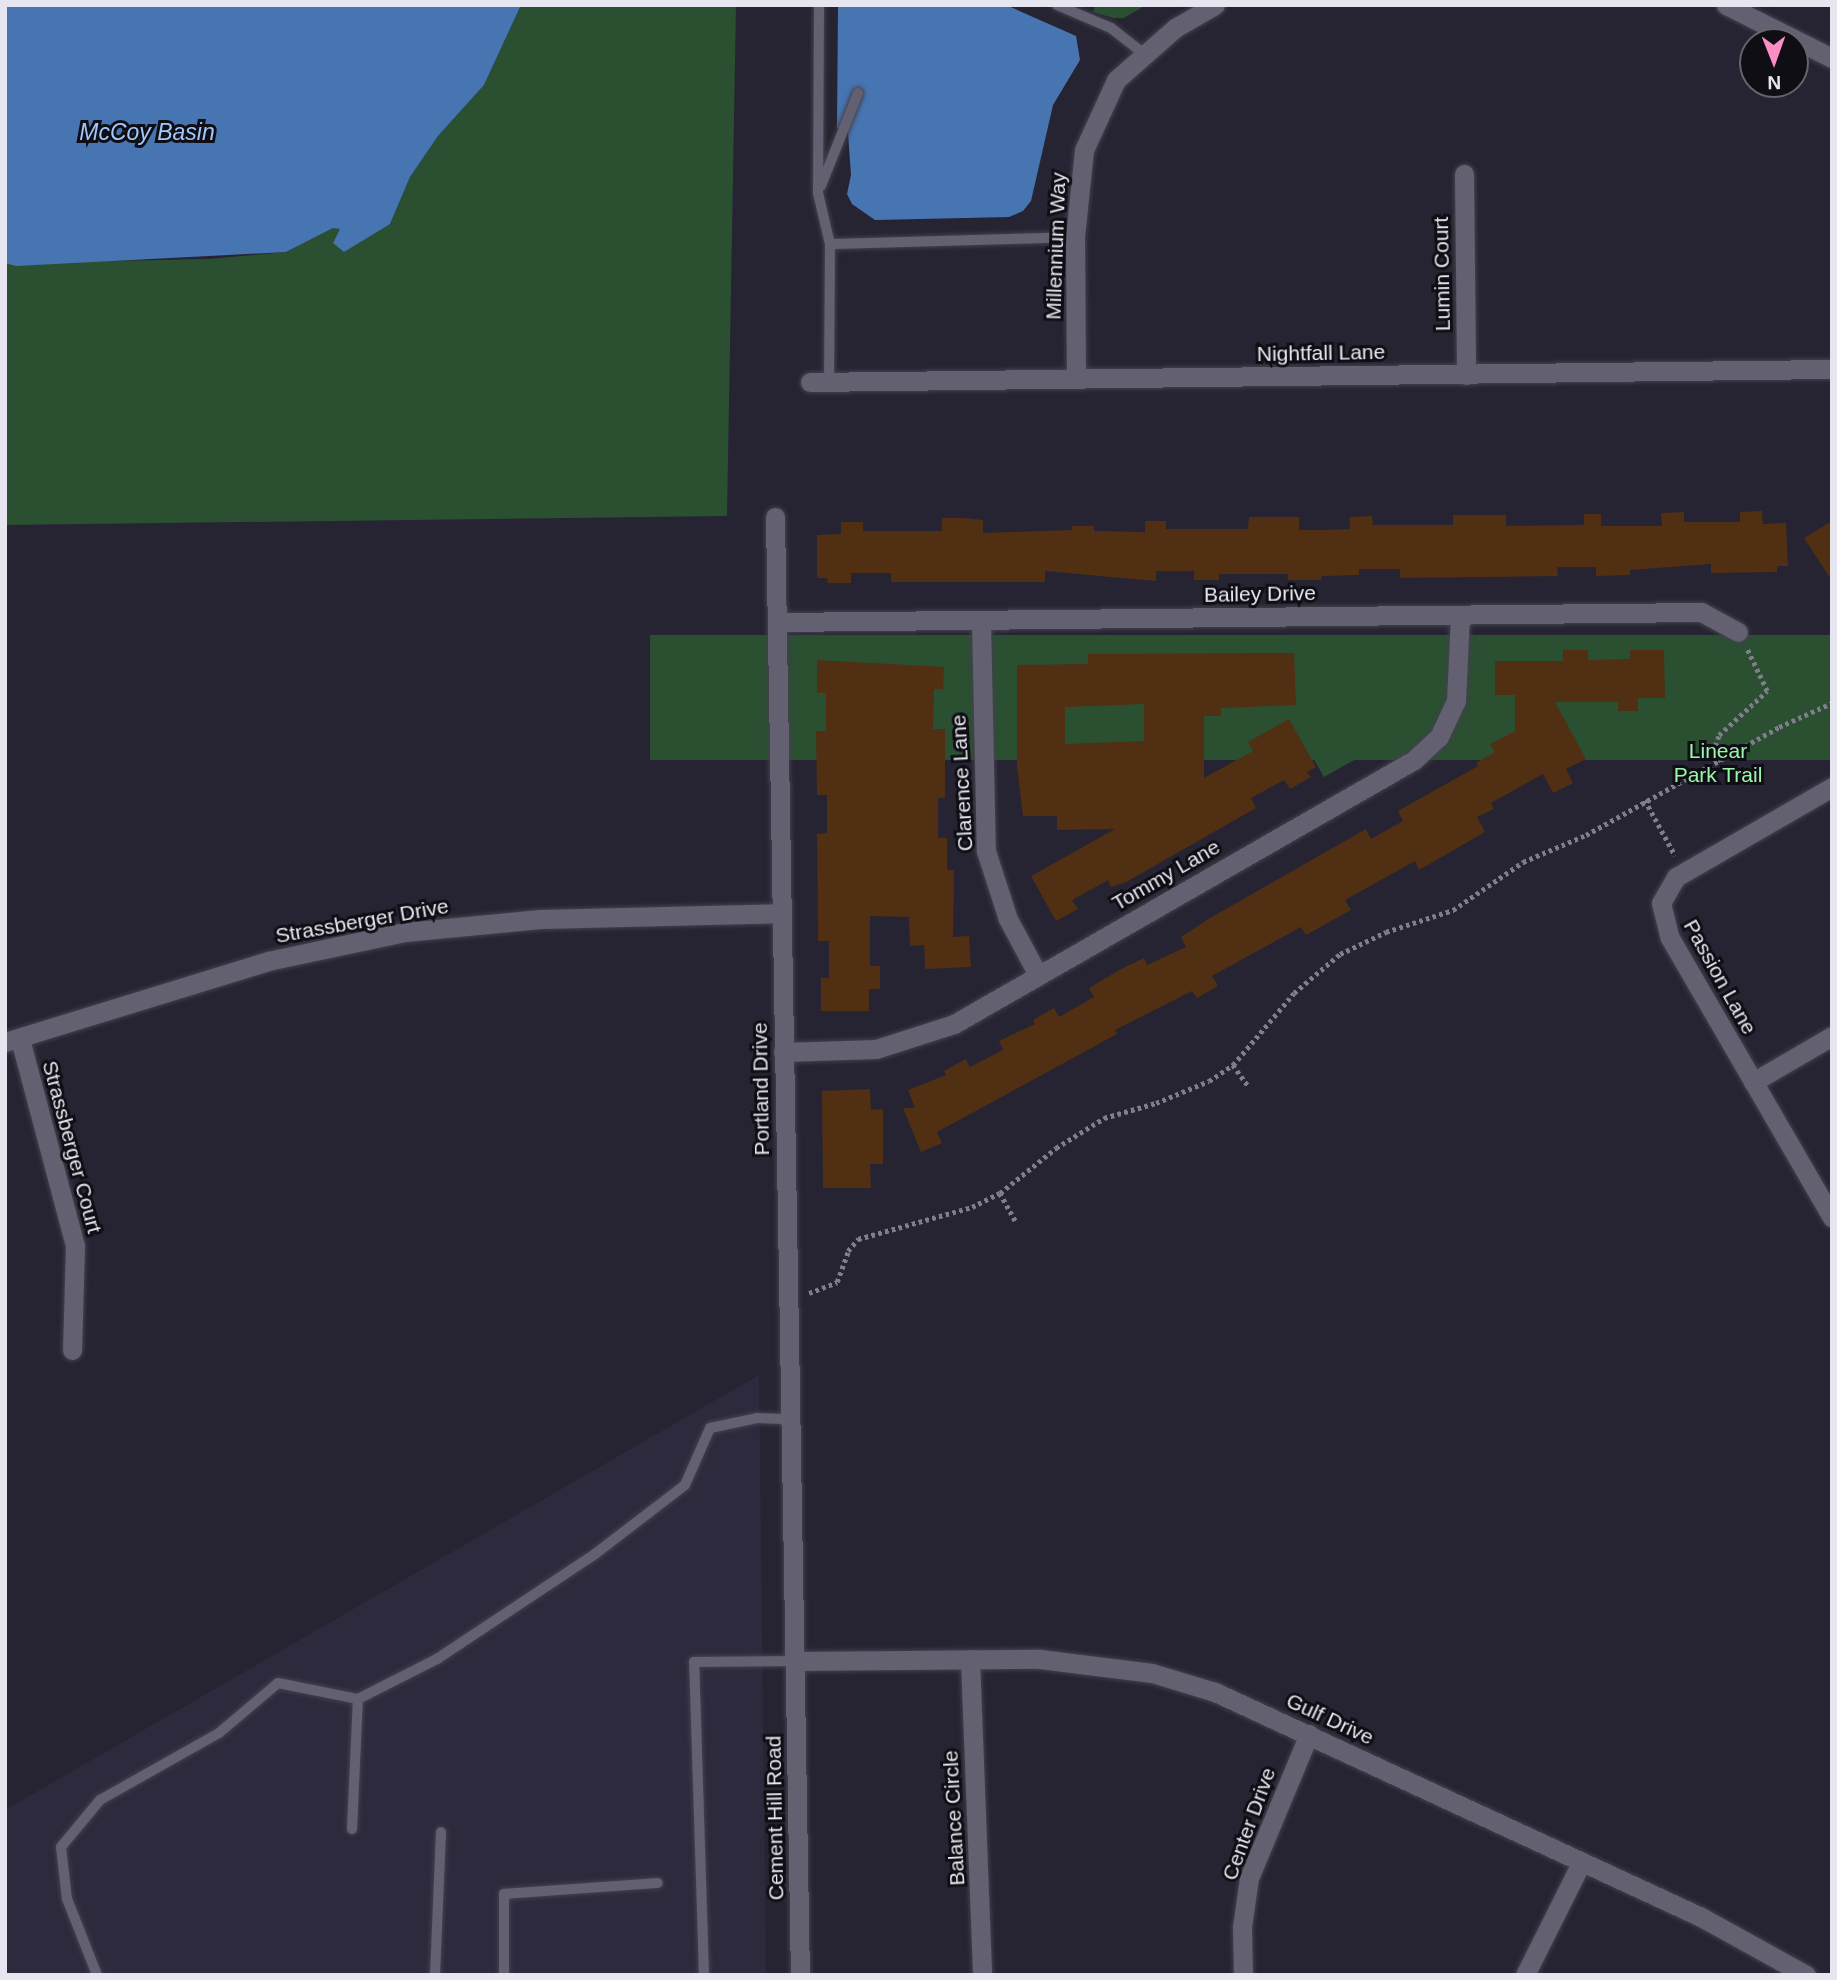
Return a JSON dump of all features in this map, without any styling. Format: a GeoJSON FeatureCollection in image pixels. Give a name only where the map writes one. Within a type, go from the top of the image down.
{"type":"FeatureCollection","features":[{"type":"Feature","properties":{"kind":"street","name":"Millennium Way"},"geometry":{"type":"LineString","coordinates":[[1076,379],[1075,237],[1084,150],[1116,80],[1143,53],[1215,5]]}},
{"type":"Feature","properties":{"kind":"street"},"geometry":{"type":"LineString","coordinates":[[1726,5],[1832,58]]}},
{"type":"Feature","properties":{"kind":"street","name":"Lumin Court"},"geometry":{"type":"LineString","coordinates":[[1464,174],[1466,374]]}},
{"type":"Feature","properties":{"kind":"street","name":"Nightfall Lane"},"geometry":{"type":"LineString","coordinates":[[820,382],[1832,369]]}},
{"type":"Feature","properties":{"kind":"street","name":"Portland Drive"},"geometry":{"type":"LineString","coordinates":[[775,517],[795,1661]]}},
{"type":"Feature","properties":{"kind":"street","name":"Bailey Drive"},"geometry":{"type":"LineString","coordinates":[[778,622],[1700,612],[1738,632]]}},
{"type":"Feature","properties":{"kind":"street","name":"Tommy Lane"},"geometry":{"type":"LineString","coordinates":[[783,1052],[897,1046],[954,1024],[1428,749],[1456,701],[1460,615]]}},
{"type":"Feature","properties":{"kind":"street","name":"Clarence Lane"},"geometry":{"type":"LineString","coordinates":[[981,620],[986,851],[1008,919],[1038,975]]}},
{"type":"Feature","properties":{"kind":"street","name":"Passion Lane"},"geometry":{"type":"LineString","coordinates":[[1832,787],[1685,872],[1664,892],[1662,916],[1753,1082],[1832,1217]]}},
{"type":"Feature","properties":{"kind":"street","name":"Strassberger Drive"},"geometry":{"type":"LineString","coordinates":[[13,1040],[268,961],[405,932],[540,919],[781,913]]}},
{"type":"Feature","properties":{"kind":"street"},"geometry":{"type":"LineString","coordinates":[[1753,1082],[1832,1036]]}},
{"type":"Feature","properties":{"kind":"street","name":"Strassberger Court"},"geometry":{"type":"LineString","coordinates":[[13,1040],[75,1245],[72,1350]]}},
{"type":"Feature","properties":{"kind":"street","name":"Gulf Drive"},"geometry":{"type":"LineString","coordinates":[[795,1661],[1040,1658],[1152,1673],[1215,1692],[1701,1917],[1806,1975]]}},
{"type":"Feature","properties":{"kind":"street","name":"Balance Circle"},"geometry":{"type":"LineString","coordinates":[[970,1659],[982,1975]]}},
{"type":"Feature","properties":{"kind":"street","name":"Cement Hill Road"},"geometry":{"type":"LineString","coordinates":[[795,1661],[800,1975]]}},
{"type":"Feature","properties":{"kind":"street","name":"Center Drive"},"geometry":{"type":"LineString","coordinates":[[1243,1975],[1242,1927],[1249,1878],[1310,1734]]}},
{"type":"Feature","properties":{"kind":"street"},"geometry":{"type":"LineString","coordinates":[[1525,1975],[1581,1863]]}},
{"type":"Feature","properties":{"kind":"lane"},"geometry":{"type":"LineString","coordinates":[[819,5],[818,193],[830,244],[820,382]]}},
{"type":"Feature","properties":{"kind":"lane"},"geometry":{"type":"LineString","coordinates":[[1057,5],[1111,28],[1143,53]]}},
{"type":"Feature","properties":{"kind":"lane"},"geometry":{"type":"LineString","coordinates":[[818,193],[859,93]]}},
{"type":"Feature","properties":{"kind":"lane"},"geometry":{"type":"LineString","coordinates":[[830,244],[1075,237]]}},
{"type":"Feature","properties":{"kind":"lane"},"geometry":{"type":"LineString","coordinates":[[97,1975],[67,1899],[61,1847],[100,1800],[219,1733],[278,1683],[358,1699],[437,1659],[595,1554],[685,1485],[710,1428],[757,1418],[790,1419]]}},
{"type":"Feature","properties":{"kind":"lane"},"geometry":{"type":"LineString","coordinates":[[704,1975],[694,1662],[795,1661]]}},
{"type":"Feature","properties":{"kind":"lane"},"geometry":{"type":"LineString","coordinates":[[352,1829],[358,1699]]}},
{"type":"Feature","properties":{"kind":"lane"},"geometry":{"type":"LineString","coordinates":[[435,1975],[441,1832]]}},
{"type":"Feature","properties":{"kind":"lane"},"geometry":{"type":"LineString","coordinates":[[504,1975],[504,1894],[658,1883]]}},
{"type":"Feature","properties":{"kind":"path"},"geometry":{"type":"LineString","coordinates":[[1721,762],[1715,746],[1719,735],[1767,691],[1738,632]]}},
{"type":"Feature","properties":{"kind":"path"},"geometry":{"type":"LineString","coordinates":[[787,1294],[832,1287],[841,1278],[848,1251],[864,1236],[945,1217],[1000,1193],[1096,1123],[1182,1094],[1233,1065],[1294,993],[1340,954],[1386,932],[1453,910],[1523,862],[1586,835],[1645,800],[1721,762],[1779,727],[1832,703]]}},
{"type":"Feature","properties":{"kind":"path"},"geometry":{"type":"LineString","coordinates":[[1645,800],[1685,872]]}},
{"type":"Feature","properties":{"kind":"path"},"geometry":{"type":"LineString","coordinates":[[1233,1065],[1249,1087]]}},
{"type":"Feature","properties":{"kind":"path"},"geometry":{"type":"LineString","coordinates":[[1000,1193],[1016,1222]]}},
{"type":"Feature","properties":{"kind":"shaded area"},"geometry":{"type":"Polygon","coordinates":[[[759,1375],[766,1975],[6,1975],[5,1810],[759,1375]]]}},
{"type":"Feature","properties":{"kind":"green space"},"geometry":{"type":"Polygon","coordinates":[[[521,5],[736,5],[727,516],[5,525],[5,263],[209,259],[286,252],[333,228],[390,224],[410,177],[438,136],[484,85],[521,5]]]}},
{"type":"Feature","properties":{"kind":"green space"},"geometry":{"type":"Polygon","coordinates":[[[1095,5],[1146,5],[1124,18],[1113,18],[1093,12],[1095,5]]]}},
{"type":"Feature","properties":{"kind":"green space"},"geometry":{"type":"Polygon","coordinates":[[[650,635],[1832,635],[1832,760],[650,760],[650,635]]]}},
{"type":"Feature","properties":{"kind":"green space"},"geometry":{"type":"Polygon","coordinates":[[[1420,645],[1430,654],[1430,688],[1418,715],[1393,738],[1324,777],[1288,714],[1300,707],[1300,647],[1420,645]]]}},
{"type":"Feature","properties":{"kind":"water","name":"McCoy Basin"},"geometry":{"type":"Polygon","coordinates":[[[5,5],[521,5],[484,85],[438,136],[410,177],[390,224],[344,252],[333,243],[340,229],[333,228],[286,252],[16,266],[5,263],[5,5]]]}},
{"type":"Feature","properties":{"kind":"water"},"geometry":{"type":"Polygon","coordinates":[[[838,5],[1006,5],[1076,36],[1080,60],[1053,105],[1031,201],[1023,211],[1009,217],[875,220],[852,204],[847,194],[851,175],[848,133],[837,128],[838,5]]]}},
{"type":"Feature","properties":{"kind":"building"},"geometry":{"type":"Polygon","coordinates":[[[1762,511],[1763,524],[1786,523],[1788,566],[1777,566],[1777,572],[1711,573],[1711,564],[1630,570],[1630,575],[1596,576],[1596,567],[1557,567],[1558,576],[1400,578],[1400,569],[1359,569],[1359,575],[1322,576],[1321,580],[1288,580],[1288,574],[1219,574],[1219,580],[1194,580],[1194,571],[1156,571],[1156,581],[1045,571],[1045,582],[891,582],[891,573],[851,573],[851,583],[828,583],[827,578],[817,578],[817,535],[841,534],[841,522],[863,522],[863,531],[942,531],[942,518],[965,518],[983,520],[983,533],[1072,530],[1072,526],[1094,526],[1094,531],[1145,532],[1145,521],[1166,521],[1166,529],[1248,529],[1249,517],[1299,517],[1299,530],[1323,530],[1350,529],[1350,517],[1372,516],[1373,525],[1453,525],[1453,515],[1506,515],[1506,526],[1584,525],[1584,514],[1601,514],[1601,526],[1662,526],[1661,513],[1684,512],[1684,522],[1740,522],[1740,512],[1762,511]]]}},
{"type":"Feature","properties":{"kind":"building"},"geometry":{"type":"Polygon","coordinates":[[[1832,521],[1832,581],[1804,538],[1832,521]]]}},
{"type":"Feature","properties":{"kind":"building"},"geometry":{"type":"Polygon","coordinates":[[[1563,650],[1588,650],[1588,660],[1630,659],[1630,650],[1664,650],[1665,698],[1638,698],[1638,711],[1618,711],[1618,702],[1555,702],[1586,759],[1566,769],[1573,783],[1553,793],[1543,774],[1491,803],[1494,809],[1477,817],[1485,832],[1419,870],[1415,861],[1345,900],[1351,910],[1306,935],[1301,927],[1212,976],[1218,986],[1197,998],[1192,991],[1115,1030],[1117,1034],[937,1132],[942,1143],[921,1152],[903,1108],[915,1108],[908,1090],[946,1075],[944,1071],[966,1059],[970,1067],[1003,1050],[999,1041],[1035,1024],[1033,1020],[1054,1008],[1059,1017],[1094,997],[1089,988],[1123,968],[1144,958],[1147,965],[1186,947],[1181,937],[1366,829],[1371,839],[1403,821],[1398,811],[1478,766],[1476,763],[1495,752],[1490,744],[1515,731],[1515,695],[1495,695],[1495,661],[1563,661],[1563,650]]]}},
{"type":"Feature","properties":{"kind":"building"},"geometry":{"type":"Polygon","coordinates":[[[1294,653],[1296,705],[1221,708],[1221,716],[1204,716],[1204,778],[1253,751],[1248,742],[1289,719],[1316,767],[1307,772],[1311,777],[1290,789],[1284,780],[1251,798],[1256,808],[1126,882],[1111,887],[1108,880],[1072,900],[1078,909],[1056,921],[1031,876],[1115,829],[1057,830],[1057,816],[1023,816],[1017,767],[1017,665],[1088,664],[1088,654],[1294,653]],[[1144,704],[1065,707],[1065,744],[1144,741],[1144,704]]]}},
{"type":"Feature","properties":{"kind":"building"},"geometry":{"type":"Polygon","coordinates":[[[817,660],[944,667],[943,689],[934,689],[933,729],[945,729],[945,798],[938,798],[938,838],[947,838],[947,870],[954,870],[953,937],[969,936],[971,967],[925,969],[924,945],[910,946],[909,917],[870,916],[870,966],[880,966],[880,989],[869,989],[869,1011],[821,1011],[821,978],[829,978],[829,941],[818,941],[817,834],[827,833],[827,795],[817,795],[816,731],[826,731],[826,693],[817,693],[817,660]]]}},
{"type":"Feature","properties":{"kind":"building"},"geometry":{"type":"Polygon","coordinates":[[[870,1089],[871,1110],[883,1109],[883,1164],[870,1164],[871,1188],[823,1188],[822,1091],[870,1089]]]}},
{"type":"Feature","properties":{"kind":"park label","name":"Linear Park Trail"},"geometry":{"type":"Point","coordinates":[1718,763]}}]}
